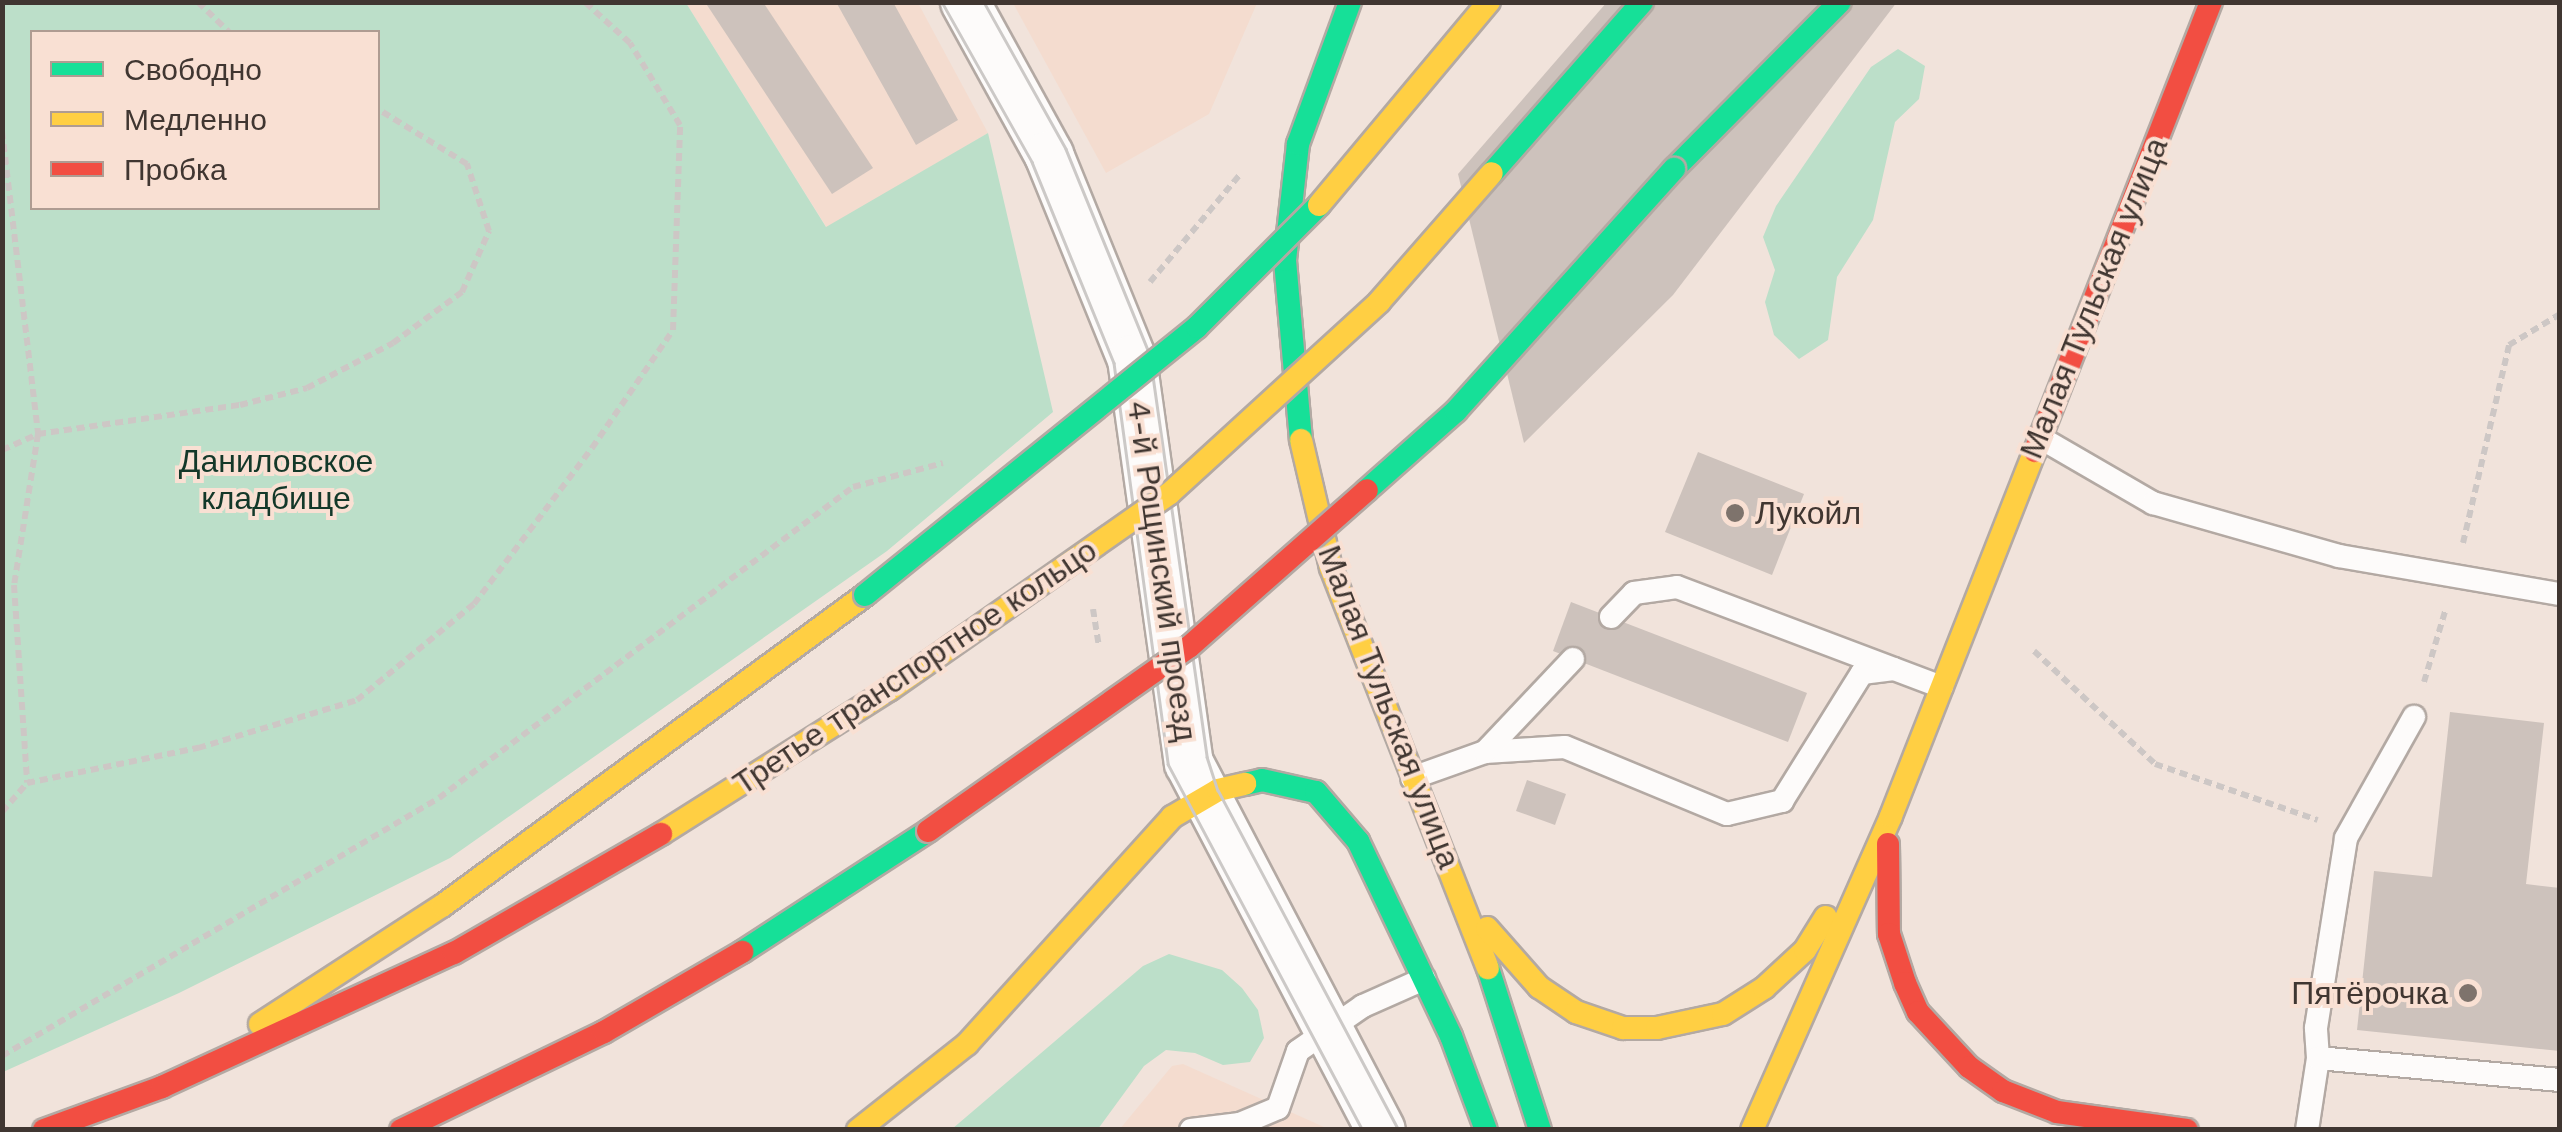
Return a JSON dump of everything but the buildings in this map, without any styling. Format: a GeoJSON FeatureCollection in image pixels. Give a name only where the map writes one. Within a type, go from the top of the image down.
{"type":"FeatureCollection","features":[{"type":"Feature","properties":{"kind":"main road","name":"Малая Тульская улица"},"geometry":{"type":"LineString","coordinates":[[1350,2],[1298,144],[1284,260],[1294,409],[1331,568],[1457,884]]}},
{"type":"Feature","properties":{"kind":"main road"},"geometry":{"type":"LineString","coordinates":[[162,1086],[442,906],[865,595],[1198,327],[1352,172],[1489,2]]}},
{"type":"Feature","properties":{"kind":"main road","name":"Третье транспортное кольцо"},"geometry":{"type":"LineString","coordinates":[[44,1130],[162,1086],[454,953],[716,802],[889,690],[1169,494],[1380,302],[1642,2]]}},
{"type":"Feature","properties":{"kind":"main road"},"geometry":{"type":"LineString","coordinates":[[1674,169],[1802,2]]}},
{"type":"Feature","properties":{"kind":"main road"},"geometry":{"type":"LineString","coordinates":[[401,1130],[604,1032],[805,916],[1189,648],[1456,411],[1674,169],[1840,2]]}},
{"type":"Feature","properties":{"kind":"main road","name":"Малая Тульская улица"},"geometry":{"type":"LineString","coordinates":[[1890,816],[2211,2]]}},
{"type":"Feature","properties":{"kind":"main road"},"geometry":{"type":"LineString","coordinates":[[858,1130],[967,1044],[1149,839],[1204,797],[1262,780],[1316,792],[1358,842],[1424,980],[1486,1130]]}},
{"type":"Feature","properties":{"kind":"main road"},"geometry":{"type":"LineString","coordinates":[[1457,884],[1502,950],[1576,1012],[1623,1028],[1692,1023],[1750,997],[1805,950],[1890,816]]}},
{"type":"Feature","properties":{"kind":"main road"},"geometry":{"type":"LineString","coordinates":[[1752,1130],[1890,816]]}},
{"type":"Feature","properties":{"kind":"main road"},"geometry":{"type":"LineString","coordinates":[[1890,816],[1889,934],[1918,1012],[1938,1036],[2003,1091],[2057,1112],[2187,1130]]}},
{"type":"Feature","properties":{"kind":"main road"},"geometry":{"type":"LineString","coordinates":[[1457,884],[1528,1077],[1540,1130]]}},
{"type":"Feature","properties":{"kind":"street","name":"4-й Рощинский проезд"},"geometry":{"type":"LineString","coordinates":[[966,2],[1049,156],[1132,359],[1189,764],[1381,1130]]}},
{"type":"Feature","properties":{"kind":"lane"},"geometry":{"type":"LineString","coordinates":[[2039,437],[2153,503],[2339,556],[2560,594]]}},
{"type":"Feature","properties":{"kind":"lane"},"geometry":{"type":"LineString","coordinates":[[1611,617],[1634,593],[1678,587],[1942,687]]}},
{"type":"Feature","properties":{"kind":"lane"},"geometry":{"type":"LineString","coordinates":[[1485,752],[1573,659]]}},
{"type":"Feature","properties":{"kind":"lane"},"geometry":{"type":"LineString","coordinates":[[1412,778],[1485,752],[1564,747],[1727,814],[1782,801],[1862,672],[1894,668]]}},
{"type":"Feature","properties":{"kind":"lane"},"geometry":{"type":"LineString","coordinates":[[2307,1130],[2318,1058],[2316,1028],[2346,838],[2414,717]]}},
{"type":"Feature","properties":{"kind":"lane"},"geometry":{"type":"LineString","coordinates":[[1191,1130],[1240,1124],[1278,1108],[1298,1051],[1363,1006],[1424,980]]}},
{"type":"Feature","properties":{"kind":"lane"},"geometry":{"type":"LineString","coordinates":[[2318,1058],[2560,1080]]}},
{"type":"Feature","properties":{"kind":"path"},"geometry":{"type":"LineString","coordinates":[[198,2],[226,30]]}},
{"type":"Feature","properties":{"kind":"path"},"geometry":{"type":"LineString","coordinates":[[207,10],[216,2]]}},
{"type":"Feature","properties":{"kind":"path"},"geometry":{"type":"LineString","coordinates":[[2,812],[28,783],[198,748],[357,700],[474,604],[592,448],[673,330],[680,124],[630,44],[585,2]]}},
{"type":"Feature","properties":{"kind":"path"},"geometry":{"type":"LineString","coordinates":[[2,450],[38,434],[240,406],[307,388],[393,343],[462,292],[489,231],[467,164],[380,110]]}},
{"type":"Feature","properties":{"kind":"path"},"geometry":{"type":"LineString","coordinates":[[2,131],[38,434],[14,585],[28,783]]}},
{"type":"Feature","properties":{"kind":"path"},"geometry":{"type":"LineString","coordinates":[[1117,321],[1249,163]]}},
{"type":"Feature","properties":{"kind":"path"},"geometry":{"type":"LineString","coordinates":[[2414,717],[2455,578],[2509,344],[2560,314]]}},
{"type":"Feature","properties":{"kind":"path"},"geometry":{"type":"LineString","coordinates":[[2,1056],[439,798],[853,487],[962,458]]}},
{"type":"Feature","properties":{"kind":"path"},"geometry":{"type":"LineString","coordinates":[[2034,651],[2154,764],[2316,819],[2346,838]]}},
{"type":"Feature","properties":{"kind":"shaded area"},"geometry":{"type":"Polygon","coordinates":[[[686,3],[918,3],[988,133],[827,228],[686,3]]]}},
{"type":"Feature","properties":{"kind":"shaded area"},"geometry":{"type":"Polygon","coordinates":[[[1013,3],[1257,3],[1209,114],[1106,173],[1013,3]]]}},
{"type":"Feature","properties":{"kind":"shaded area"},"geometry":{"type":"Polygon","coordinates":[[[1183,1064],[1325,1129],[1119,1130],[1172,1066],[1183,1064]]]}},
{"type":"Feature","properties":{"kind":"green space","name":"Даниловское кладбище"},"geometry":{"type":"Polygon","coordinates":[[[2,3],[686,3],[826,227],[988,133],[1053,412],[887,551],[450,858],[179,993],[3,1072],[2,3]]]}},
{"type":"Feature","properties":{"kind":"green space"},"geometry":{"type":"Polygon","coordinates":[[[1898,49],[1925,66],[1919,99],[1895,122],[1873,220],[1837,277],[1828,340],[1799,359],[1774,335],[1765,302],[1775,270],[1763,237],[1776,206],[1871,67],[1898,49]]]}},
{"type":"Feature","properties":{"kind":"green space"},"geometry":{"type":"Polygon","coordinates":[[[1169,954],[1222,970],[1242,988],[1258,1010],[1264,1038],[1250,1062],[1223,1065],[1195,1053],[1166,1050],[1144,1066],[1098,1129],[952,1129],[1143,966],[1169,954]]]}},
{"type":"Feature","properties":{"kind":"tram line"},"geometry":{"type":"LineString","coordinates":[[942,2],[1032,162],[1114,363],[1168,764],[1363,1130]]}},
{"type":"Feature","properties":{"kind":"tram line"},"geometry":{"type":"LineString","coordinates":[[984,2],[1066,149],[1150,355],[1207,757],[1218,790],[1399,1130]]}},
{"type":"Feature","properties":{"kind":"traffic: fast"},"geometry":{"type":"LineString","coordinates":[[1301,440],[1285,260],[1298,144],[1350,2]]}},
{"type":"Feature","properties":{"kind":"traffic: fast"},"geometry":{"type":"LineString","coordinates":[[1492,173],[1642,2]]}},
{"type":"Feature","properties":{"kind":"traffic: fast"},"geometry":{"type":"LineString","coordinates":[[1674,169],[1840,2]]}},
{"type":"Feature","properties":{"kind":"traffic: fast"},"geometry":{"type":"LineString","coordinates":[[1367,490],[1456,411],[1674,169]]}},
{"type":"Feature","properties":{"kind":"traffic: fast"},"geometry":{"type":"LineString","coordinates":[[865,595],[1197,327],[1319,205]]}},
{"type":"Feature","properties":{"kind":"traffic: fast"},"geometry":{"type":"LineString","coordinates":[[1245,784],[1262,780],[1316,792],[1358,841],[1451,1036],[1486,1130]]}},
{"type":"Feature","properties":{"kind":"traffic: fast"},"geometry":{"type":"LineString","coordinates":[[742,952],[928,831]]}},
{"type":"Feature","properties":{"kind":"traffic: fast"},"geometry":{"type":"LineString","coordinates":[[1488,968],[1540,1130]]}},
{"type":"Feature","properties":{"kind":"traffic: slow"},"geometry":{"type":"LineString","coordinates":[[1319,205],[1489,2]]}},
{"type":"Feature","properties":{"kind":"traffic: slow"},"geometry":{"type":"LineString","coordinates":[[889,690],[1169,494],[1379,302],[1492,173]]}},
{"type":"Feature","properties":{"kind":"traffic: slow"},"geometry":{"type":"LineString","coordinates":[[1301,440],[1331,568],[1488,968]]}},
{"type":"Feature","properties":{"kind":"traffic: slow"},"geometry":{"type":"LineString","coordinates":[[1752,1130],[1891,816],[2035,451]]}},
{"type":"Feature","properties":{"kind":"traffic: slow"},"geometry":{"type":"LineString","coordinates":[[260,1024],[442,906],[865,595]]}},
{"type":"Feature","properties":{"kind":"traffic: slow"},"geometry":{"type":"LineString","coordinates":[[661,834],[889,690]]}},
{"type":"Feature","properties":{"kind":"traffic: slow"},"geometry":{"type":"LineString","coordinates":[[858,1130],[967,1044],[1172,817],[1218,790],[1245,784]]}},
{"type":"Feature","properties":{"kind":"traffic: slow"},"geometry":{"type":"LineString","coordinates":[[1487,928],[1539,987],[1576,1012],[1623,1028],[1657,1028],[1723,1014],[1764,988],[1805,950],[1826,917]]}},
{"type":"Feature","properties":{"kind":"traffic: jam"},"geometry":{"type":"LineString","coordinates":[[2035,451],[2211,2]]}},
{"type":"Feature","properties":{"kind":"traffic: jam"},"geometry":{"type":"LineString","coordinates":[[928,831],[1189,647],[1367,490]]}},
{"type":"Feature","properties":{"kind":"traffic: jam"},"geometry":{"type":"LineString","coordinates":[[44,1130],[162,1087],[454,953],[661,834]]}},
{"type":"Feature","properties":{"kind":"traffic: jam"},"geometry":{"type":"LineString","coordinates":[[1888,844],[1889,934],[1905,983],[1918,1012],[1969,1067],[2003,1091],[2057,1112],[2187,1130]]}},
{"type":"Feature","properties":{"kind":"traffic: jam"},"geometry":{"type":"LineString","coordinates":[[401,1130],[604,1032],[742,952]]}},
{"type":"Feature","properties":{"kind":"place","name":"Лукойл"},"geometry":{"type":"Point","coordinates":[1735,513]}},
{"type":"Feature","properties":{"kind":"place","name":"Пятёрочка"},"geometry":{"type":"Point","coordinates":[2468,993]}}]}
